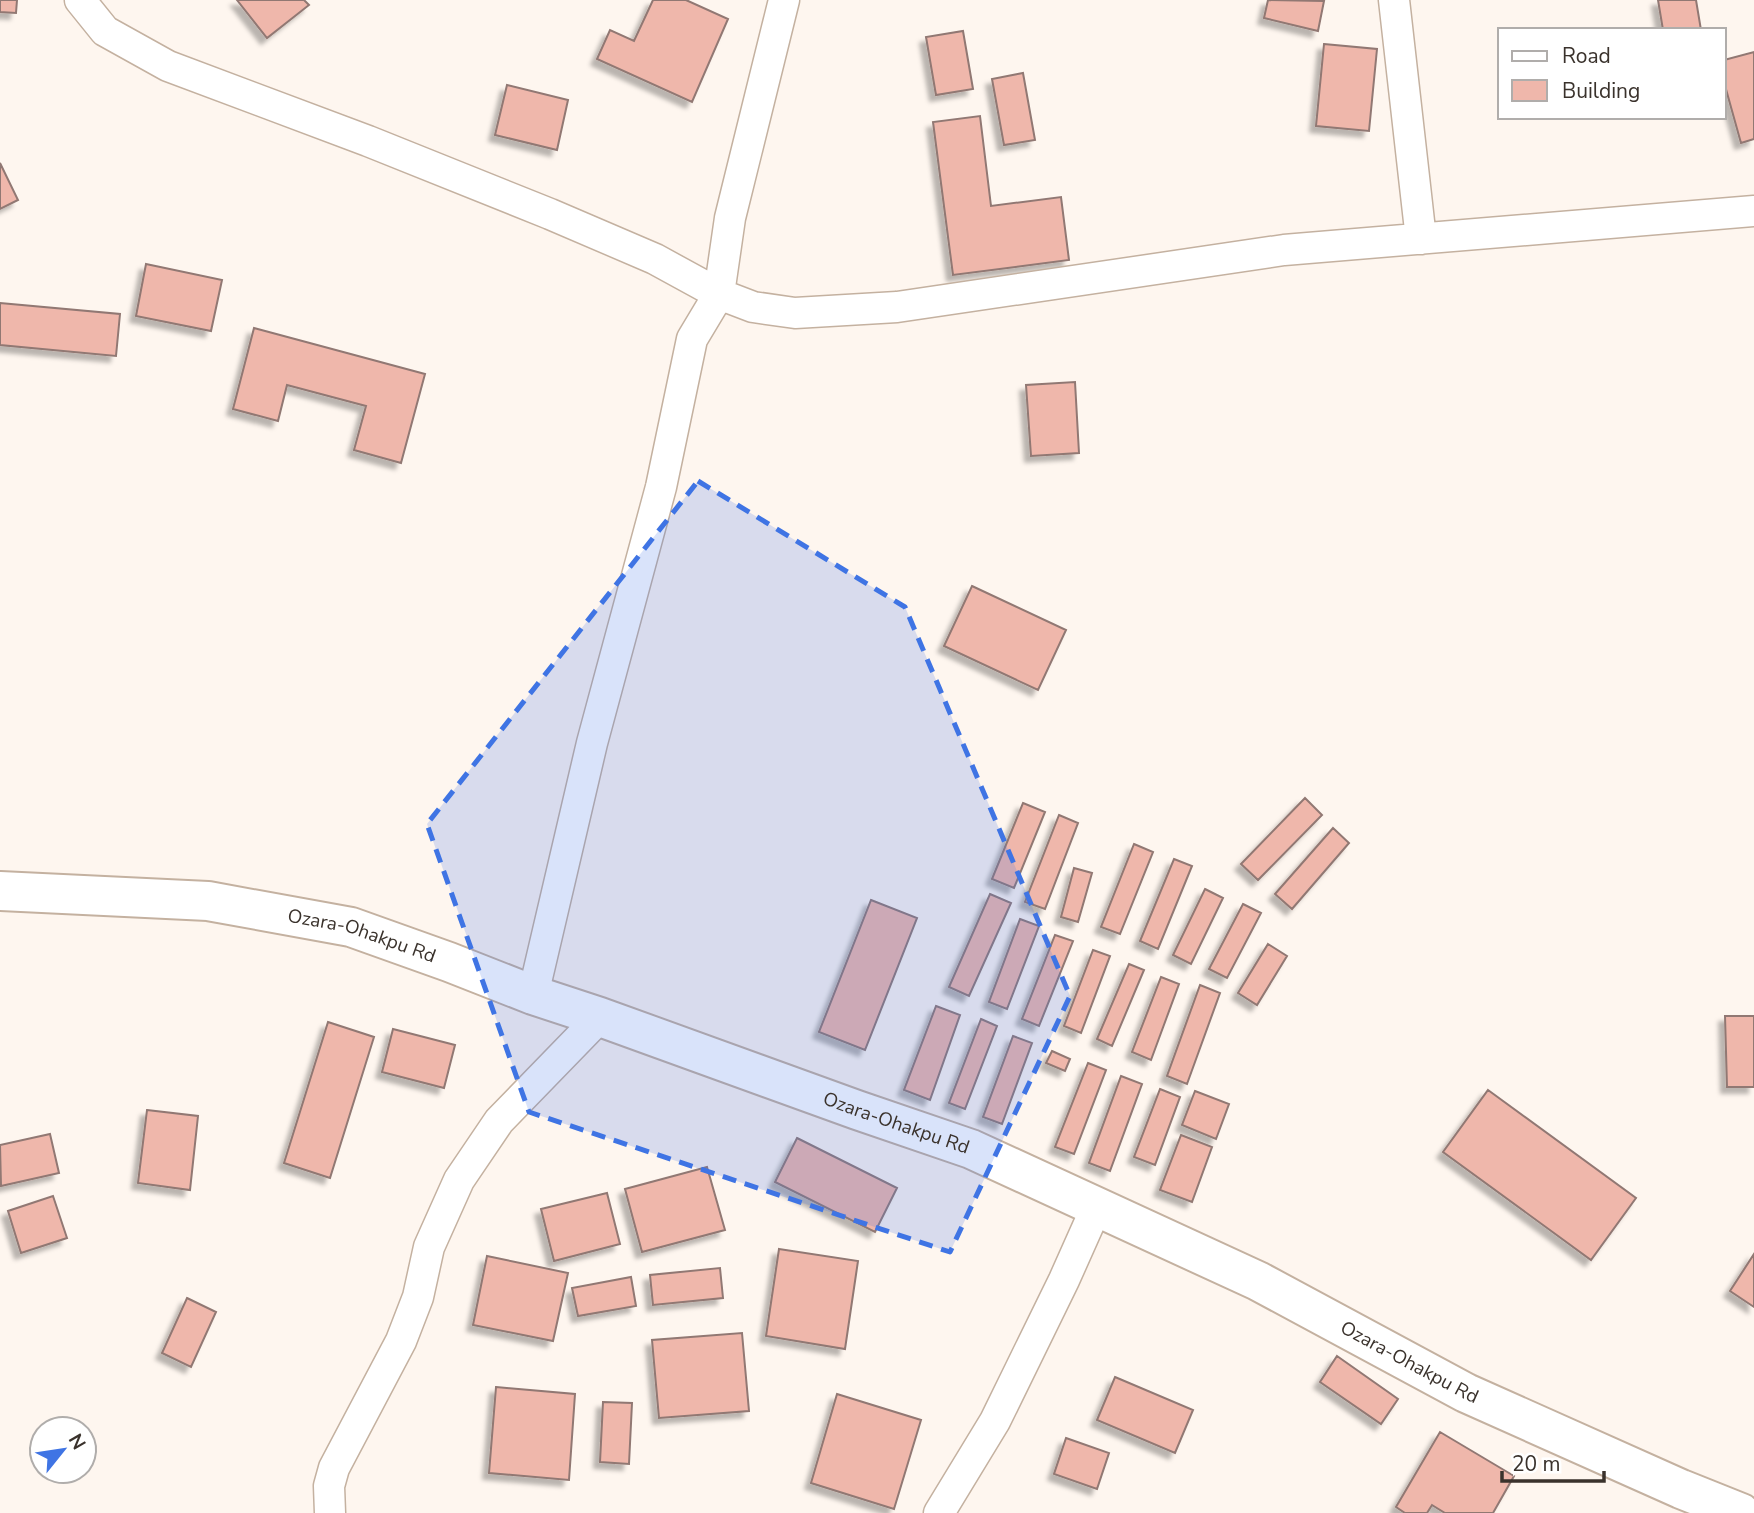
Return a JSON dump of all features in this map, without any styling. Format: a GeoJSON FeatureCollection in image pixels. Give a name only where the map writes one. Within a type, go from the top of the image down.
{"type":"FeatureCollection","features":[{"type":"Feature","properties":{"kind":"main road","name":"Ozara-Ohakpu Rd"},"geometry":{"type":"LineString","coordinates":[[0,891],[208,901],[351,927],[449,962],[533,995],[971,1149],[1258,1281],[1466,1393],[1741,1513]]}},
{"type":"Feature","properties":{"kind":"street"},"geometry":{"type":"LineString","coordinates":[[80,0],[105,31],[168,66],[368,141],[550,214],[655,258],[719,294],[753,307],[795,313],[897,307],[1284,250],[1754,211]]}},
{"type":"Feature","properties":{"kind":"street"},"geometry":{"type":"LineString","coordinates":[[533,995],[592,743],[661,487],[692,339],[719,294],[730,218],[784,0]]}},
{"type":"Feature","properties":{"kind":"street"},"geometry":{"type":"LineString","coordinates":[[1394,0],[1421,239]]}},
{"type":"Feature","properties":{"kind":"street"},"geometry":{"type":"LineString","coordinates":[[330,1513],[330,1486],[334,1468],[401,1341],[418,1297],[429,1247],[459,1180],[499,1121],[600,1017]]}},
{"type":"Feature","properties":{"kind":"street"},"geometry":{"type":"LineString","coordinates":[[939,1513],[995,1421],[1097,1206]]}},
{"type":"Feature","properties":{"kind":"highlighted area"},"geometry":{"type":"Polygon","coordinates":[[[698,481],[905,607],[1070,996],[950,1252],[529,1112],[427,824],[698,481]]]}},
{"type":"Feature","properties":{"kind":"building"},"geometry":{"type":"Polygon","coordinates":[[[0,0],[17,0],[16,13],[0,12],[0,0]]]}},
{"type":"Feature","properties":{"kind":"building"},"geometry":{"type":"Polygon","coordinates":[[[237,0],[304,0],[309,5],[267,38],[237,0]]]}},
{"type":"Feature","properties":{"kind":"building"},"geometry":{"type":"Polygon","coordinates":[[[653,0],[686,0],[728,19],[692,102],[597,59],[610,30],[634,41],[653,0]]]}},
{"type":"Feature","properties":{"kind":"building"},"geometry":{"type":"Polygon","coordinates":[[[1268,0],[1324,1],[1318,31],[1264,18],[1268,0]]]}},
{"type":"Feature","properties":{"kind":"building"},"geometry":{"type":"Polygon","coordinates":[[[1658,0],[1696,0],[1701,28],[1663,28],[1658,0]]]}},
{"type":"Feature","properties":{"kind":"building"},"geometry":{"type":"Polygon","coordinates":[[[963,31],[973,89],[936,95],[926,37],[963,31]]]}},
{"type":"Feature","properties":{"kind":"building"},"geometry":{"type":"Polygon","coordinates":[[[1324,44],[1377,49],[1369,131],[1316,126],[1324,44]]]}},
{"type":"Feature","properties":{"kind":"building"},"geometry":{"type":"Polygon","coordinates":[[[1754,52],[1754,139],[1741,143],[1726,89],[1726,59],[1754,52]]]}},
{"type":"Feature","properties":{"kind":"building"},"geometry":{"type":"Polygon","coordinates":[[[1023,73],[1035,140],[1004,145],[992,79],[1023,73]]]}},
{"type":"Feature","properties":{"kind":"building"},"geometry":{"type":"Polygon","coordinates":[[[507,85],[568,100],[557,150],[495,135],[507,85]]]}},
{"type":"Feature","properties":{"kind":"building"},"geometry":{"type":"Polygon","coordinates":[[[980,116],[991,206],[1061,197],[1069,260],[953,275],[933,122],[980,116]]]}},
{"type":"Feature","properties":{"kind":"building"},"geometry":{"type":"Polygon","coordinates":[[[0,163],[18,200],[0,209],[0,163]]]}},
{"type":"Feature","properties":{"kind":"building"},"geometry":{"type":"Polygon","coordinates":[[[146,264],[222,280],[211,331],[136,316],[146,264]]]}},
{"type":"Feature","properties":{"kind":"building"},"geometry":{"type":"Polygon","coordinates":[[[0,303],[120,314],[116,356],[0,345],[0,303]]]}},
{"type":"Feature","properties":{"kind":"building"},"geometry":{"type":"Polygon","coordinates":[[[254,328],[425,374],[401,463],[354,450],[366,406],[287,385],[278,421],[233,409],[254,328]]]}},
{"type":"Feature","properties":{"kind":"building"},"geometry":{"type":"Polygon","coordinates":[[[1075,382],[1079,453],[1031,456],[1026,385],[1075,382]]]}},
{"type":"Feature","properties":{"kind":"building"},"geometry":{"type":"Polygon","coordinates":[[[972,586],[1066,630],[1038,690],[944,646],[972,586]]]}},
{"type":"Feature","properties":{"kind":"building"},"geometry":{"type":"Polygon","coordinates":[[[1305,798],[1322,815],[1258,880],[1241,864],[1305,798]]]}},
{"type":"Feature","properties":{"kind":"building"},"geometry":{"type":"Polygon","coordinates":[[[1023,803],[1045,812],[1014,888],[992,879],[1023,803]]]}},
{"type":"Feature","properties":{"kind":"building"},"geometry":{"type":"Polygon","coordinates":[[[1059,815],[1078,823],[1045,909],[1025,902],[1059,815]]]}},
{"type":"Feature","properties":{"kind":"building"},"geometry":{"type":"Polygon","coordinates":[[[1333,828],[1349,843],[1292,909],[1275,894],[1333,828]]]}},
{"type":"Feature","properties":{"kind":"building"},"geometry":{"type":"Polygon","coordinates":[[[1134,844],[1153,852],[1120,934],[1101,927],[1134,844]]]}},
{"type":"Feature","properties":{"kind":"building"},"geometry":{"type":"Polygon","coordinates":[[[1174,859],[1192,866],[1158,949],[1140,941],[1174,859]]]}},
{"type":"Feature","properties":{"kind":"building"},"geometry":{"type":"Polygon","coordinates":[[[1074,868],[1092,873],[1078,922],[1061,917],[1074,868]]]}},
{"type":"Feature","properties":{"kind":"building"},"geometry":{"type":"Polygon","coordinates":[[[1205,889],[1223,898],[1191,964],[1173,955],[1205,889]]]}},
{"type":"Feature","properties":{"kind":"building"},"geometry":{"type":"Polygon","coordinates":[[[990,894],[1011,903],[969,996],[949,987],[990,894]]]}},
{"type":"Feature","properties":{"kind":"building"},"geometry":{"type":"Polygon","coordinates":[[[871,900],[917,918],[865,1050],[819,1032],[871,900]]]}},
{"type":"Feature","properties":{"kind":"building"},"geometry":{"type":"Polygon","coordinates":[[[1243,904],[1261,913],[1227,978],[1209,969],[1243,904]]]}},
{"type":"Feature","properties":{"kind":"building"},"geometry":{"type":"Polygon","coordinates":[[[1020,919],[1039,926],[1007,1009],[989,1002],[1020,919]]]}},
{"type":"Feature","properties":{"kind":"building"},"geometry":{"type":"Polygon","coordinates":[[[1055,935],[1073,941],[1039,1026],[1022,1019],[1055,935]]]}},
{"type":"Feature","properties":{"kind":"building"},"geometry":{"type":"Polygon","coordinates":[[[1268,944],[1287,956],[1257,1005],[1238,993],[1268,944]]]}},
{"type":"Feature","properties":{"kind":"building"},"geometry":{"type":"Polygon","coordinates":[[[1093,950],[1110,956],[1081,1033],[1064,1026],[1093,950]]]}},
{"type":"Feature","properties":{"kind":"building"},"geometry":{"type":"Polygon","coordinates":[[[1129,964],[1144,970],[1112,1046],[1097,1039],[1129,964]]]}},
{"type":"Feature","properties":{"kind":"building"},"geometry":{"type":"Polygon","coordinates":[[[1161,977],[1179,984],[1151,1060],[1132,1052],[1161,977]]]}},
{"type":"Feature","properties":{"kind":"building"},"geometry":{"type":"Polygon","coordinates":[[[1200,985],[1220,993],[1187,1084],[1167,1076],[1200,985]]]}},
{"type":"Feature","properties":{"kind":"building"},"geometry":{"type":"Polygon","coordinates":[[[936,1006],[960,1015],[930,1100],[904,1090],[936,1006]]]}},
{"type":"Feature","properties":{"kind":"building"},"geometry":{"type":"Polygon","coordinates":[[[1725,1016],[1754,1016],[1754,1087],[1727,1087],[1725,1016]]]}},
{"type":"Feature","properties":{"kind":"building"},"geometry":{"type":"Polygon","coordinates":[[[981,1019],[997,1026],[965,1109],[949,1103],[981,1019]]]}},
{"type":"Feature","properties":{"kind":"building"},"geometry":{"type":"Polygon","coordinates":[[[328,1022],[374,1037],[330,1178],[284,1163],[328,1022]]]}},
{"type":"Feature","properties":{"kind":"building"},"geometry":{"type":"Polygon","coordinates":[[[393,1029],[455,1045],[444,1088],[382,1072],[393,1029]]]}},
{"type":"Feature","properties":{"kind":"building"},"geometry":{"type":"Polygon","coordinates":[[[1013,1036],[1032,1043],[1002,1124],[983,1117],[1013,1036]]]}},
{"type":"Feature","properties":{"kind":"building"},"geometry":{"type":"Polygon","coordinates":[[[1052,1051],[1070,1059],[1065,1071],[1046,1063],[1052,1051]]]}},
{"type":"Feature","properties":{"kind":"building"},"geometry":{"type":"Polygon","coordinates":[[[1088,1063],[1106,1070],[1074,1154],[1055,1147],[1088,1063]]]}},
{"type":"Feature","properties":{"kind":"building"},"geometry":{"type":"Polygon","coordinates":[[[1121,1076],[1142,1084],[1110,1171],[1089,1163],[1121,1076]]]}},
{"type":"Feature","properties":{"kind":"building"},"geometry":{"type":"Polygon","coordinates":[[[1160,1089],[1180,1097],[1155,1165],[1134,1157],[1160,1089]]]}},
{"type":"Feature","properties":{"kind":"building"},"geometry":{"type":"Polygon","coordinates":[[[1488,1090],[1636,1198],[1591,1260],[1443,1152],[1488,1090]]]}},
{"type":"Feature","properties":{"kind":"building"},"geometry":{"type":"Polygon","coordinates":[[[1195,1091],[1229,1104],[1216,1139],[1182,1125],[1195,1091]]]}},
{"type":"Feature","properties":{"kind":"building"},"geometry":{"type":"Polygon","coordinates":[[[147,1110],[198,1116],[190,1190],[138,1183],[147,1110]]]}},
{"type":"Feature","properties":{"kind":"building"},"geometry":{"type":"Polygon","coordinates":[[[50,1134],[59,1173],[1,1186],[0,1145],[50,1134]]]}},
{"type":"Feature","properties":{"kind":"building"},"geometry":{"type":"Polygon","coordinates":[[[1181,1135],[1212,1147],[1192,1202],[1160,1190],[1181,1135]]]}},
{"type":"Feature","properties":{"kind":"building"},"geometry":{"type":"Polygon","coordinates":[[[797,1138],[897,1188],[875,1232],[775,1182],[797,1138]]]}},
{"type":"Feature","properties":{"kind":"building"},"geometry":{"type":"Polygon","coordinates":[[[707,1167],[725,1230],[642,1252],[625,1189],[707,1167]]]}},
{"type":"Feature","properties":{"kind":"building"},"geometry":{"type":"Polygon","coordinates":[[[607,1193],[620,1244],[554,1261],[541,1209],[607,1193]]]}},
{"type":"Feature","properties":{"kind":"building"},"geometry":{"type":"Polygon","coordinates":[[[53,1196],[67,1238],[21,1253],[8,1211],[53,1196]]]}},
{"type":"Feature","properties":{"kind":"building"},"geometry":{"type":"Polygon","coordinates":[[[779,1249],[858,1261],[845,1349],[766,1336],[779,1249]]]}},
{"type":"Feature","properties":{"kind":"building"},"geometry":{"type":"Polygon","coordinates":[[[1754,1254],[1754,1307],[1730,1291],[1754,1254]]]}},
{"type":"Feature","properties":{"kind":"building"},"geometry":{"type":"Polygon","coordinates":[[[487,1256],[568,1273],[553,1341],[473,1325],[487,1256]]]}},
{"type":"Feature","properties":{"kind":"building"},"geometry":{"type":"Polygon","coordinates":[[[720,1268],[723,1298],[653,1305],[650,1275],[720,1268]]]}},
{"type":"Feature","properties":{"kind":"building"},"geometry":{"type":"Polygon","coordinates":[[[631,1277],[636,1306],[578,1316],[572,1288],[631,1277]]]}},
{"type":"Feature","properties":{"kind":"building"},"geometry":{"type":"Polygon","coordinates":[[[187,1298],[216,1312],[191,1367],[162,1353],[187,1298]]]}},
{"type":"Feature","properties":{"kind":"building"},"geometry":{"type":"Polygon","coordinates":[[[742,1333],[749,1411],[659,1418],[652,1340],[742,1333]]]}},
{"type":"Feature","properties":{"kind":"building"},"geometry":{"type":"Polygon","coordinates":[[[1337,1356],[1398,1399],[1381,1424],[1320,1382],[1337,1356]]]}},
{"type":"Feature","properties":{"kind":"building"},"geometry":{"type":"Polygon","coordinates":[[[1115,1377],[1193,1410],[1175,1453],[1097,1420],[1115,1377]]]}},
{"type":"Feature","properties":{"kind":"building"},"geometry":{"type":"Polygon","coordinates":[[[496,1387],[575,1394],[569,1480],[489,1473],[496,1387]]]}},
{"type":"Feature","properties":{"kind":"building"},"geometry":{"type":"Polygon","coordinates":[[[837,1394],[921,1420],[894,1509],[811,1483],[837,1394]]]}},
{"type":"Feature","properties":{"kind":"building"},"geometry":{"type":"Polygon","coordinates":[[[603,1402],[632,1403],[629,1464],[600,1462],[603,1402]]]}},
{"type":"Feature","properties":{"kind":"building"},"geometry":{"type":"Polygon","coordinates":[[[1440,1432],[1514,1476],[1493,1513],[1445,1513],[1432,1505],[1427,1513],[1405,1513],[1396,1507],[1440,1432]]]}},
{"type":"Feature","properties":{"kind":"building"},"geometry":{"type":"Polygon","coordinates":[[[1066,1438],[1109,1453],[1097,1489],[1054,1474],[1066,1438]]]}}]}
